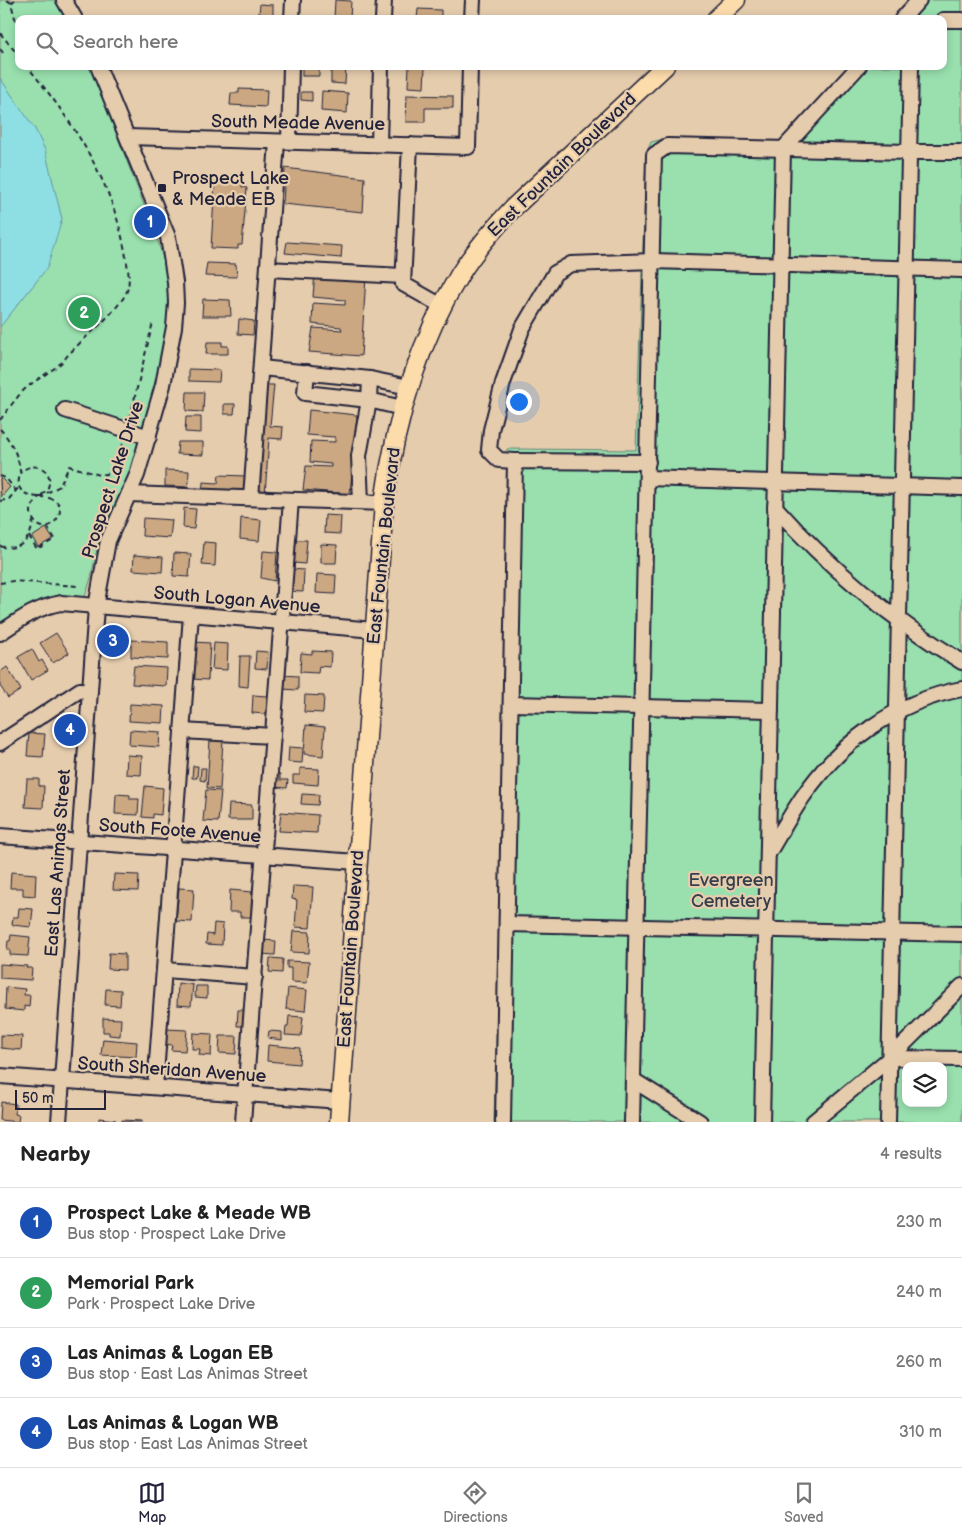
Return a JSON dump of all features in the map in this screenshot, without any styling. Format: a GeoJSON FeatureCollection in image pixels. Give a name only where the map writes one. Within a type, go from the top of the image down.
{"type":"FeatureCollection","features":[{"type":"Feature","properties":{"kind":"main road"},"geometry":{"type":"LineString","coordinates":[[720,15],[736,0]]}},
{"type":"Feature","properties":{"kind":"main road","name":"East Fountain Boulevard"},"geometry":{"type":"LineString","coordinates":[[339,1122],[384,504],[390,461],[402,408],[423,348],[442,306],[461,272],[490,234],[513,208],[661,70]]}},
{"type":"Feature","properties":{"kind":"street"},"geometry":{"type":"LineString","coordinates":[[64,0],[73,15]]}},
{"type":"Feature","properties":{"kind":"street"},"geometry":{"type":"LineString","coordinates":[[292,15],[293,0]]}},
{"type":"Feature","properties":{"kind":"street"},"geometry":{"type":"LineString","coordinates":[[383,15],[384,0]]}},
{"type":"Feature","properties":{"kind":"street"},"geometry":{"type":"LineString","coordinates":[[472,0],[472,15]]}},
{"type":"Feature","properties":{"kind":"street"},"geometry":{"type":"LineString","coordinates":[[909,15],[920,0]]}},
{"type":"Feature","properties":{"kind":"street"},"geometry":{"type":"LineString","coordinates":[[947,20],[962,20]]}},
{"type":"Feature","properties":{"kind":"street","name":"Prospect Lake Drive"},"geometry":{"type":"LineString","coordinates":[[96,607],[108,541],[129,494],[149,437],[163,385],[174,327],[175,282],[168,237],[100,70]]}},
{"type":"Feature","properties":{"kind":"street"},"geometry":{"type":"LineString","coordinates":[[251,498],[268,269],[291,70]]}},
{"type":"Feature","properties":{"kind":"street"},"geometry":{"type":"LineString","coordinates":[[379,144],[381,70]]}},
{"type":"Feature","properties":{"kind":"street","name":"South Meade Avenue"},"geometry":{"type":"LineString","coordinates":[[128,138],[468,147],[470,70]]}},
{"type":"Feature","properties":{"kind":"street"},"geometry":{"type":"LineString","coordinates":[[762,1122],[783,149],[855,70]]}},
{"type":"Feature","properties":{"kind":"street"},"geometry":{"type":"LineString","coordinates":[[888,1122],[911,70]]}},
{"type":"Feature","properties":{"kind":"street"},"geometry":{"type":"LineString","coordinates":[[410,145],[403,284],[442,306]]}},
{"type":"Feature","properties":{"kind":"street"},"geometry":{"type":"LineString","coordinates":[[632,1122],[654,155],[667,146],[962,152]]}},
{"type":"Feature","properties":{"kind":"street"},"geometry":{"type":"LineString","coordinates":[[648,462],[499,460],[489,450],[491,430],[503,383],[522,329],[555,273],[571,264],[653,261],[962,270]]}},
{"type":"Feature","properties":{"kind":"street"},"geometry":{"type":"LineString","coordinates":[[268,269],[403,276]]}},
{"type":"Feature","properties":{"kind":"street"},"geometry":{"type":"LineString","coordinates":[[261,368],[370,379],[409,387]]}},
{"type":"Feature","properties":{"kind":"street"},"geometry":{"type":"LineString","coordinates":[[307,372],[305,393],[369,400],[402,408]]}},
{"type":"Feature","properties":{"kind":"street"},"geometry":{"type":"LineString","coordinates":[[361,502],[358,456],[369,400],[370,379]]}},
{"type":"Feature","properties":{"kind":"street"},"geometry":{"type":"LineString","coordinates":[[65,410],[149,437]]}},
{"type":"Feature","properties":{"kind":"street"},"geometry":{"type":"LineString","coordinates":[[504,1122],[515,461]]}},
{"type":"Feature","properties":{"kind":"street"},"geometry":{"type":"LineString","coordinates":[[647,478],[962,488]]}},
{"type":"Feature","properties":{"kind":"street"},"geometry":{"type":"LineString","coordinates":[[129,494],[384,504]]}},
{"type":"Feature","properties":{"kind":"street"},"geometry":{"type":"LineString","coordinates":[[243,1122],[291,500]]}},
{"type":"Feature","properties":{"kind":"street"},"geometry":{"type":"LineString","coordinates":[[775,507],[834,567],[873,600],[962,662]]}},
{"type":"Feature","properties":{"kind":"street"},"geometry":{"type":"LineString","coordinates":[[0,633],[33,611],[45,606],[61,603],[96,607]]}},
{"type":"Feature","properties":{"kind":"street","name":"South Logan Avenue"},"geometry":{"type":"LineString","coordinates":[[96,607],[374,630]]}},
{"type":"Feature","properties":{"kind":"street","name":"East Las Animas Street"},"geometry":{"type":"LineString","coordinates":[[59,1122],[96,607]]}},
{"type":"Feature","properties":{"kind":"street"},"geometry":{"type":"LineString","coordinates":[[156,1087],[191,615]]}},
{"type":"Feature","properties":{"kind":"street"},"geometry":{"type":"LineString","coordinates":[[767,855],[802,798],[820,774],[850,743],[897,711],[919,701],[962,689]]}},
{"type":"Feature","properties":{"kind":"street"},"geometry":{"type":"LineString","coordinates":[[0,743],[80,690],[90,691]]}},
{"type":"Feature","properties":{"kind":"street"},"geometry":{"type":"LineString","coordinates":[[511,704],[771,710]]}},
{"type":"Feature","properties":{"kind":"street"},"geometry":{"type":"LineString","coordinates":[[182,731],[272,736]]}},
{"type":"Feature","properties":{"kind":"street","name":"South Foote Avenue"},"geometry":{"type":"LineString","coordinates":[[0,836],[357,862]]}},
{"type":"Feature","properties":{"kind":"street"},"geometry":{"type":"LineString","coordinates":[[507,924],[962,934]]}},
{"type":"Feature","properties":{"kind":"street"},"geometry":{"type":"LineString","coordinates":[[165,970],[255,977]]}},
{"type":"Feature","properties":{"kind":"street"},"geometry":{"type":"LineString","coordinates":[[813,1122],[890,1058],[959,992]]}},
{"type":"Feature","properties":{"kind":"street"},"geometry":{"type":"LineString","coordinates":[[890,1058],[962,1059]]}},
{"type":"Feature","properties":{"kind":"street","name":"South Sheridan Avenue"},"geometry":{"type":"LineString","coordinates":[[0,1076],[340,1101]]}},
{"type":"Feature","properties":{"kind":"street"},"geometry":{"type":"LineString","coordinates":[[633,1080],[700,1122]]}},
{"type":"Feature","properties":{"kind":"path"},"geometry":{"type":"LineString","coordinates":[[7,0],[10,3],[15,20]]}},
{"type":"Feature","properties":{"kind":"path"},"geometry":{"type":"LineString","coordinates":[[10,3],[14,0]]}},
{"type":"Feature","properties":{"kind":"path"},"geometry":{"type":"LineString","coordinates":[[0,33],[15,51]]}},
{"type":"Feature","properties":{"kind":"path"},"geometry":{"type":"LineString","coordinates":[[0,49],[4,54]]}},
{"type":"Feature","properties":{"kind":"path"},"geometry":{"type":"LineString","coordinates":[[0,420],[23,391],[62,362],[71,351],[83,342],[124,297],[129,287],[123,239],[100,173],[82,140],[61,108],[31,70]]}},
{"type":"Feature","properties":{"kind":"path"},"geometry":{"type":"LineString","coordinates":[[0,429],[7,436],[12,446],[21,472]]}},
{"type":"Feature","properties":{"kind":"path"},"geometry":{"type":"LineString","coordinates":[[0,546],[8,549],[21,545],[31,532],[33,520],[31,515],[32,506],[39,497],[46,490],[49,484],[46,472],[42,468],[33,465],[24,468],[21,472],[18,480],[19,487],[30,496],[39,497],[50,498],[54,500],[60,507],[60,512],[57,521],[48,526],[40,525],[33,520]]}},
{"type":"Feature","properties":{"kind":"path"},"geometry":{"type":"LineString","coordinates":[[0,476],[6,478],[16,491]]}},
{"type":"Feature","properties":{"kind":"path"},"geometry":{"type":"LineString","coordinates":[[0,501],[9,499],[19,487]]}},
{"type":"Feature","properties":{"kind":"path"},"geometry":{"type":"LineString","coordinates":[[29,536],[37,549],[55,539],[48,526]]}},
{"type":"Feature","properties":{"kind":"path"},"geometry":{"type":"LineString","coordinates":[[0,583],[13,581],[78,586]]}},
{"type":"Feature","properties":{"kind":"green space"},"geometry":{"type":"Polygon","coordinates":[[[0,0],[54,0],[63,15],[15,15],[15,70],[92,70],[161,252],[168,283],[168,315],[160,366],[132,465],[127,481],[100,538],[85,596],[78,599],[54,599],[39,602],[0,624],[0,0]]]}},
{"type":"Feature","properties":{"kind":"green space","name":"Evergreen Cemetery"},"geometry":{"type":"Polygon","coordinates":[[[914,0],[962,0],[962,1122],[494,1122],[504,752],[507,449],[636,450],[646,155],[651,142],[668,138],[783,142],[849,70],[947,70],[947,15],[900,15],[914,0]]]}},
{"type":"Feature","properties":{"kind":"water"},"geometry":{"type":"Polygon","coordinates":[[[0,78],[35,129],[45,150],[62,219],[47,268],[0,327],[0,78]]]}},
{"type":"Feature","properties":{"kind":"building"},"geometry":{"type":"Polygon","coordinates":[[[335,0],[351,1],[350,15],[334,15],[335,0]]]}},
{"type":"Feature","properties":{"kind":"building"},"geometry":{"type":"Polygon","coordinates":[[[260,4],[273,5],[273,15],[259,14],[260,4]]]}},
{"type":"Feature","properties":{"kind":"building"},"geometry":{"type":"Polygon","coordinates":[[[418,9],[441,10],[441,15],[417,15],[418,9]]]}},
{"type":"Feature","properties":{"kind":"building"},"geometry":{"type":"Polygon","coordinates":[[[302,70],[319,70],[319,76],[302,76],[302,70]]]}},
{"type":"Feature","properties":{"kind":"building"},"geometry":{"type":"Polygon","coordinates":[[[331,70],[346,70],[345,84],[331,83],[331,70]]]}},
{"type":"Feature","properties":{"kind":"building"},"geometry":{"type":"Polygon","coordinates":[[[409,70],[425,70],[424,88],[408,87],[409,70]]]}},
{"type":"Feature","properties":{"kind":"building"},"geometry":{"type":"Polygon","coordinates":[[[239,89],[267,90],[266,107],[230,105],[231,93],[239,93],[239,89]]]}},
{"type":"Feature","properties":{"kind":"building"},"geometry":{"type":"Polygon","coordinates":[[[322,91],[348,93],[347,113],[321,111],[322,91]]]}},
{"type":"Feature","properties":{"kind":"building"},"geometry":{"type":"Polygon","coordinates":[[[301,92],[312,92],[312,101],[301,100],[301,92]]]}},
{"type":"Feature","properties":{"kind":"building"},"geometry":{"type":"Polygon","coordinates":[[[407,95],[453,96],[453,108],[425,108],[425,122],[406,122],[407,95]]]}},
{"type":"Feature","properties":{"kind":"building"},"geometry":{"type":"Polygon","coordinates":[[[285,168],[365,178],[363,212],[283,204],[285,168]]]}},
{"type":"Feature","properties":{"kind":"building"},"geometry":{"type":"Polygon","coordinates":[[[215,180],[242,183],[242,187],[247,188],[242,245],[238,245],[238,249],[211,248],[215,180]]]}},
{"type":"Feature","properties":{"kind":"building"},"geometry":{"type":"Polygon","coordinates":[[[287,242],[342,246],[341,258],[285,253],[287,242]]]}},
{"type":"Feature","properties":{"kind":"building"},"geometry":{"type":"Polygon","coordinates":[[[207,263],[236,264],[237,277],[205,276],[207,263]]]}},
{"type":"Feature","properties":{"kind":"building"},"geometry":{"type":"Polygon","coordinates":[[[315,272],[366,276],[361,356],[309,352],[313,328],[342,330],[341,327],[312,324],[313,303],[345,305],[345,300],[313,297],[315,272]]]}},
{"type":"Feature","properties":{"kind":"building"},"geometry":{"type":"Polygon","coordinates":[[[203,299],[230,300],[231,316],[202,316],[203,299]]]}},
{"type":"Feature","properties":{"kind":"building"},"geometry":{"type":"Polygon","coordinates":[[[239,319],[254,321],[253,335],[238,334],[239,319]]]}},
{"type":"Feature","properties":{"kind":"building"},"geometry":{"type":"Polygon","coordinates":[[[207,342],[222,342],[222,346],[228,346],[228,354],[206,354],[207,342]]]}},
{"type":"Feature","properties":{"kind":"building"},"geometry":{"type":"Polygon","coordinates":[[[189,369],[220,370],[219,382],[189,381],[189,369]]]}},
{"type":"Feature","properties":{"kind":"building"},"geometry":{"type":"Polygon","coordinates":[[[263,385],[274,385],[270,426],[283,427],[282,439],[269,438],[265,494],[256,494],[263,385]]]}},
{"type":"Feature","properties":{"kind":"building"},"geometry":{"type":"Polygon","coordinates":[[[187,392],[204,392],[203,412],[186,411],[187,392]]]}},
{"type":"Feature","properties":{"kind":"building"},"geometry":{"type":"Polygon","coordinates":[[[224,404],[235,404],[234,414],[224,414],[224,404]]]}},
{"type":"Feature","properties":{"kind":"building"},"geometry":{"type":"Polygon","coordinates":[[[309,410],[357,415],[350,494],[303,490],[306,466],[331,467],[331,464],[310,462],[311,441],[335,442],[335,437],[307,435],[309,410]]]}},
{"type":"Feature","properties":{"kind":"building"},"geometry":{"type":"Polygon","coordinates":[[[186,417],[201,417],[201,433],[185,432],[186,417]]]}},
{"type":"Feature","properties":{"kind":"building"},"geometry":{"type":"Polygon","coordinates":[[[178,442],[203,442],[203,455],[177,454],[178,442]]]}},
{"type":"Feature","properties":{"kind":"building"},"geometry":{"type":"Polygon","coordinates":[[[165,470],[189,471],[188,487],[165,486],[165,470]]]}},
{"type":"Feature","properties":{"kind":"building"},"geometry":{"type":"Polygon","coordinates":[[[219,475],[246,476],[245,495],[202,493],[203,482],[218,483],[219,475]]]}},
{"type":"Feature","properties":{"kind":"building"},"geometry":{"type":"Polygon","coordinates":[[[0,479],[10,487],[1,497],[0,479]]]}},
{"type":"Feature","properties":{"kind":"building"},"geometry":{"type":"Polygon","coordinates":[[[184,508],[196,509],[194,529],[183,528],[184,508]]]}},
{"type":"Feature","properties":{"kind":"building"},"geometry":{"type":"Polygon","coordinates":[[[325,515],[341,516],[340,534],[324,533],[325,515]]]}},
{"type":"Feature","properties":{"kind":"building"},"geometry":{"type":"Polygon","coordinates":[[[143,518],[172,520],[170,538],[142,536],[143,518]]]}},
{"type":"Feature","properties":{"kind":"building"},"geometry":{"type":"Polygon","coordinates":[[[241,518],[261,520],[259,541],[240,539],[241,518]]]}},
{"type":"Feature","properties":{"kind":"building"},"geometry":{"type":"Polygon","coordinates":[[[46,528],[53,539],[38,547],[32,537],[46,528]]]}},
{"type":"Feature","properties":{"kind":"building"},"geometry":{"type":"Polygon","coordinates":[[[296,540],[307,540],[305,564],[294,563],[296,540]]]}},
{"type":"Feature","properties":{"kind":"building"},"geometry":{"type":"Polygon","coordinates":[[[204,542],[216,543],[215,566],[202,565],[204,542]]]}},
{"type":"Feature","properties":{"kind":"building"},"geometry":{"type":"Polygon","coordinates":[[[321,544],[337,545],[336,563],[321,563],[321,544]]]}},
{"type":"Feature","properties":{"kind":"building"},"geometry":{"type":"Polygon","coordinates":[[[263,551],[277,552],[275,581],[261,578],[263,551]]]}},
{"type":"Feature","properties":{"kind":"building"},"geometry":{"type":"Polygon","coordinates":[[[174,553],[191,554],[189,577],[173,576],[174,553]]]}},
{"type":"Feature","properties":{"kind":"building"},"geometry":{"type":"Polygon","coordinates":[[[134,555],[163,557],[162,572],[133,570],[134,555]]]}},
{"type":"Feature","properties":{"kind":"building"},"geometry":{"type":"Polygon","coordinates":[[[290,569],[304,570],[303,592],[288,591],[290,569]]]}},
{"type":"Feature","properties":{"kind":"building"},"geometry":{"type":"Polygon","coordinates":[[[317,574],[336,575],[335,594],[316,593],[317,574]]]}},
{"type":"Feature","properties":{"kind":"building"},"geometry":{"type":"Polygon","coordinates":[[[56,633],[69,653],[53,663],[40,643],[56,633]]]}},
{"type":"Feature","properties":{"kind":"building"},"geometry":{"type":"Polygon","coordinates":[[[131,640],[168,642],[168,659],[131,657],[131,640]]]}},
{"type":"Feature","properties":{"kind":"building"},"geometry":{"type":"Polygon","coordinates":[[[194,642],[210,643],[208,680],[192,679],[194,642]]]}},
{"type":"Feature","properties":{"kind":"building"},"geometry":{"type":"Polygon","coordinates":[[[214,643],[228,644],[227,670],[212,669],[214,643]]]}},
{"type":"Feature","properties":{"kind":"building"},"geometry":{"type":"Polygon","coordinates":[[[32,649],[39,662],[42,660],[48,670],[31,680],[18,657],[32,649]]]}},
{"type":"Feature","properties":{"kind":"building"},"geometry":{"type":"Polygon","coordinates":[[[256,651],[268,652],[267,669],[255,668],[256,651]]]}},
{"type":"Feature","properties":{"kind":"building"},"geometry":{"type":"Polygon","coordinates":[[[312,651],[331,652],[330,667],[319,666],[318,673],[300,672],[301,653],[312,654],[312,651]]]}},
{"type":"Feature","properties":{"kind":"building"},"geometry":{"type":"Polygon","coordinates":[[[240,656],[250,656],[248,687],[239,686],[240,656]]]}},
{"type":"Feature","properties":{"kind":"building"},"geometry":{"type":"Polygon","coordinates":[[[134,666],[167,668],[166,686],[132,684],[134,666]]]}},
{"type":"Feature","properties":{"kind":"building"},"geometry":{"type":"Polygon","coordinates":[[[7,667],[21,690],[8,698],[0,686],[0,672],[7,667]]]}},
{"type":"Feature","properties":{"kind":"building"},"geometry":{"type":"Polygon","coordinates":[[[282,675],[298,676],[298,690],[281,689],[282,675]]]}},
{"type":"Feature","properties":{"kind":"building"},"geometry":{"type":"Polygon","coordinates":[[[253,695],[267,696],[266,714],[252,713],[253,695]]]}},
{"type":"Feature","properties":{"kind":"building"},"geometry":{"type":"Polygon","coordinates":[[[305,695],[324,696],[323,713],[304,712],[305,695]]]}},
{"type":"Feature","properties":{"kind":"building"},"geometry":{"type":"Polygon","coordinates":[[[130,704],[164,706],[163,723],[129,721],[130,704]]]}},
{"type":"Feature","properties":{"kind":"building"},"geometry":{"type":"Polygon","coordinates":[[[306,725],[325,727],[323,756],[304,754],[306,725]]]}},
{"type":"Feature","properties":{"kind":"building"},"geometry":{"type":"Polygon","coordinates":[[[130,730],[160,732],[159,747],[129,745],[130,730]]]}},
{"type":"Feature","properties":{"kind":"building"},"geometry":{"type":"Polygon","coordinates":[[[29,733],[45,734],[43,757],[27,756],[29,733]]]}},
{"type":"Feature","properties":{"kind":"building"},"geometry":{"type":"Polygon","coordinates":[[[210,740],[223,740],[220,789],[207,788],[210,740]]]}},
{"type":"Feature","properties":{"kind":"building"},"geometry":{"type":"Polygon","coordinates":[[[289,747],[303,748],[302,763],[288,762],[289,747]]]}},
{"type":"Feature","properties":{"kind":"building"},"geometry":{"type":"Polygon","coordinates":[[[127,755],[142,756],[141,775],[126,774],[127,755]]]}},
{"type":"Feature","properties":{"kind":"building"},"geometry":{"type":"Polygon","coordinates":[[[193,766],[198,766],[197,778],[192,778],[193,766]]]}},
{"type":"Feature","properties":{"kind":"building"},"geometry":{"type":"Polygon","coordinates":[[[201,768],[206,768],[205,781],[200,780],[201,768]]]}},
{"type":"Feature","properties":{"kind":"building"},"geometry":{"type":"Polygon","coordinates":[[[300,768],[319,769],[318,785],[293,783],[293,775],[300,775],[300,768]]]}},
{"type":"Feature","properties":{"kind":"building"},"geometry":{"type":"Polygon","coordinates":[[[275,773],[280,774],[280,780],[288,780],[287,788],[274,787],[275,773]]]}},
{"type":"Feature","properties":{"kind":"building"},"geometry":{"type":"Polygon","coordinates":[[[27,779],[39,779],[39,786],[44,786],[43,808],[25,807],[27,779]]]}},
{"type":"Feature","properties":{"kind":"building"},"geometry":{"type":"Polygon","coordinates":[[[145,786],[163,788],[161,815],[153,814],[153,818],[142,817],[145,786]]]}},
{"type":"Feature","properties":{"kind":"building"},"geometry":{"type":"Polygon","coordinates":[[[206,790],[221,791],[218,822],[203,821],[206,790]]]}},
{"type":"Feature","properties":{"kind":"building"},"geometry":{"type":"Polygon","coordinates":[[[116,794],[130,795],[130,799],[139,799],[138,815],[115,814],[116,794]]]}},
{"type":"Feature","properties":{"kind":"building"},"geometry":{"type":"Polygon","coordinates":[[[302,794],[319,795],[318,805],[301,804],[302,794]]]}},
{"type":"Feature","properties":{"kind":"building"},"geometry":{"type":"Polygon","coordinates":[[[229,804],[252,805],[252,820],[228,820],[229,804]]]}},
{"type":"Feature","properties":{"kind":"building"},"geometry":{"type":"Polygon","coordinates":[[[281,812],[318,815],[317,833],[279,831],[281,812]]]}},
{"type":"Feature","properties":{"kind":"building"},"geometry":{"type":"Polygon","coordinates":[[[11,872],[36,874],[35,896],[23,895],[23,888],[10,888],[11,872]]]}},
{"type":"Feature","properties":{"kind":"building"},"geometry":{"type":"Polygon","coordinates":[[[114,874],[139,875],[138,891],[113,890],[114,874]]]}},
{"type":"Feature","properties":{"kind":"building"},"geometry":{"type":"Polygon","coordinates":[[[293,886],[313,887],[310,928],[295,927],[297,900],[292,899],[293,886]]]}},
{"type":"Feature","properties":{"kind":"building"},"geometry":{"type":"Polygon","coordinates":[[[179,888],[194,889],[192,922],[176,921],[179,888]]]}},
{"type":"Feature","properties":{"kind":"building"},"geometry":{"type":"Polygon","coordinates":[[[230,890],[252,892],[251,917],[240,917],[240,912],[229,912],[230,890]]]}},
{"type":"Feature","properties":{"kind":"building"},"geometry":{"type":"Polygon","coordinates":[[[19,908],[33,909],[31,927],[12,925],[13,917],[18,917],[19,908]]]}},
{"type":"Feature","properties":{"kind":"building"},"geometry":{"type":"Polygon","coordinates":[[[214,923],[223,924],[222,945],[206,944],[207,934],[213,935],[214,923]]]}},
{"type":"Feature","properties":{"kind":"building"},"geometry":{"type":"Polygon","coordinates":[[[293,931],[310,932],[309,953],[291,952],[293,931]]]}},
{"type":"Feature","properties":{"kind":"building"},"geometry":{"type":"Polygon","coordinates":[[[11,935],[30,937],[28,956],[10,955],[10,950],[7,950],[11,935]]]}},
{"type":"Feature","properties":{"kind":"building"},"geometry":{"type":"Polygon","coordinates":[[[262,940],[276,941],[275,955],[261,954],[262,940]]]}},
{"type":"Feature","properties":{"kind":"building"},"geometry":{"type":"Polygon","coordinates":[[[109,953],[125,954],[125,970],[108,969],[109,953]]]}},
{"type":"Feature","properties":{"kind":"building"},"geometry":{"type":"Polygon","coordinates":[[[270,958],[283,959],[282,973],[269,972],[270,958]]]}},
{"type":"Feature","properties":{"kind":"building"},"geometry":{"type":"Polygon","coordinates":[[[287,961],[309,962],[307,983],[291,982],[291,968],[287,968],[287,961]]]}},
{"type":"Feature","properties":{"kind":"building"},"geometry":{"type":"Polygon","coordinates":[[[0,964],[32,968],[31,980],[0,978],[0,964]]]}},
{"type":"Feature","properties":{"kind":"building"},"geometry":{"type":"Polygon","coordinates":[[[178,983],[193,985],[191,1006],[177,1005],[178,983]]]}},
{"type":"Feature","properties":{"kind":"building"},"geometry":{"type":"Polygon","coordinates":[[[196,986],[207,986],[207,998],[195,997],[196,986]]]}},
{"type":"Feature","properties":{"kind":"building"},"geometry":{"type":"Polygon","coordinates":[[[6,987],[25,989],[24,995],[30,995],[29,1007],[24,1006],[24,1011],[5,1009],[6,987]]]}},
{"type":"Feature","properties":{"kind":"building"},"geometry":{"type":"Polygon","coordinates":[[[288,988],[307,990],[305,1011],[286,1009],[288,988]]]}},
{"type":"Feature","properties":{"kind":"building"},"geometry":{"type":"Polygon","coordinates":[[[106,989],[121,990],[120,1006],[105,1005],[106,989]]]}},
{"type":"Feature","properties":{"kind":"building"},"geometry":{"type":"Polygon","coordinates":[[[238,1010],[246,1010],[246,1026],[237,1026],[238,1010]]]}},
{"type":"Feature","properties":{"kind":"building"},"geometry":{"type":"Polygon","coordinates":[[[289,1016],[303,1017],[301,1036],[285,1035],[289,1016]]]}},
{"type":"Feature","properties":{"kind":"building"},"geometry":{"type":"Polygon","coordinates":[[[103,1018],[121,1019],[120,1036],[109,1035],[109,1032],[103,1032],[103,1018]]]}},
{"type":"Feature","properties":{"kind":"building"},"geometry":{"type":"Polygon","coordinates":[[[166,1029],[187,1030],[185,1051],[171,1050],[172,1045],[165,1044],[166,1029]]]}},
{"type":"Feature","properties":{"kind":"building"},"geometry":{"type":"Polygon","coordinates":[[[269,1031],[282,1032],[282,1040],[268,1038],[269,1031]]]}},
{"type":"Feature","properties":{"kind":"building"},"geometry":{"type":"Polygon","coordinates":[[[193,1033],[212,1034],[211,1056],[199,1055],[200,1049],[192,1049],[193,1033]]]}},
{"type":"Feature","properties":{"kind":"building"},"geometry":{"type":"Polygon","coordinates":[[[1,1035],[22,1036],[21,1050],[1,1048],[1,1035]]]}},
{"type":"Feature","properties":{"kind":"building"},"geometry":{"type":"Polygon","coordinates":[[[220,1036],[237,1036],[236,1054],[219,1053],[220,1036]]]}},
{"type":"Feature","properties":{"kind":"building"},"geometry":{"type":"Polygon","coordinates":[[[103,1039],[137,1042],[136,1057],[101,1055],[103,1039]]]}},
{"type":"Feature","properties":{"kind":"building"},"geometry":{"type":"Polygon","coordinates":[[[268,1045],[300,1048],[299,1064],[267,1061],[268,1045]]]}},
{"type":"Feature","properties":{"kind":"building"},"geometry":{"type":"Polygon","coordinates":[[[1,1102],[16,1104],[15,1114],[19,1115],[18,1122],[0,1120],[1,1102]]]}},
{"type":"Feature","properties":{"kind":"building"},"geometry":{"type":"Polygon","coordinates":[[[99,1118],[116,1120],[116,1122],[99,1122],[99,1118]]]}},
{"type":"Feature","properties":{"kind":"building"},"geometry":{"type":"Polygon","coordinates":[[[122,1120],[142,1121],[142,1122],[122,1122],[122,1120]]]}},
{"type":"Feature","properties":{"kind":"place","name":"Prospect Lake & Meade EB"},"geometry":{"type":"Point","coordinates":[162,188]}},
{"type":"Feature","properties":{"kind":"place","name":"Prospect Lake & Meade WB"},"geometry":{"type":"Point","coordinates":[150,222]}},
{"type":"Feature","properties":{"kind":"place","name":"Memorial Park"},"geometry":{"type":"Point","coordinates":[84,313]}},
{"type":"Feature","properties":{"kind":"place","name":"Las Animas & Logan EB"},"geometry":{"type":"Point","coordinates":[113,641]}},
{"type":"Feature","properties":{"kind":"place","name":"Las Animas & Logan WB"},"geometry":{"type":"Point","coordinates":[70,730]}}]}
